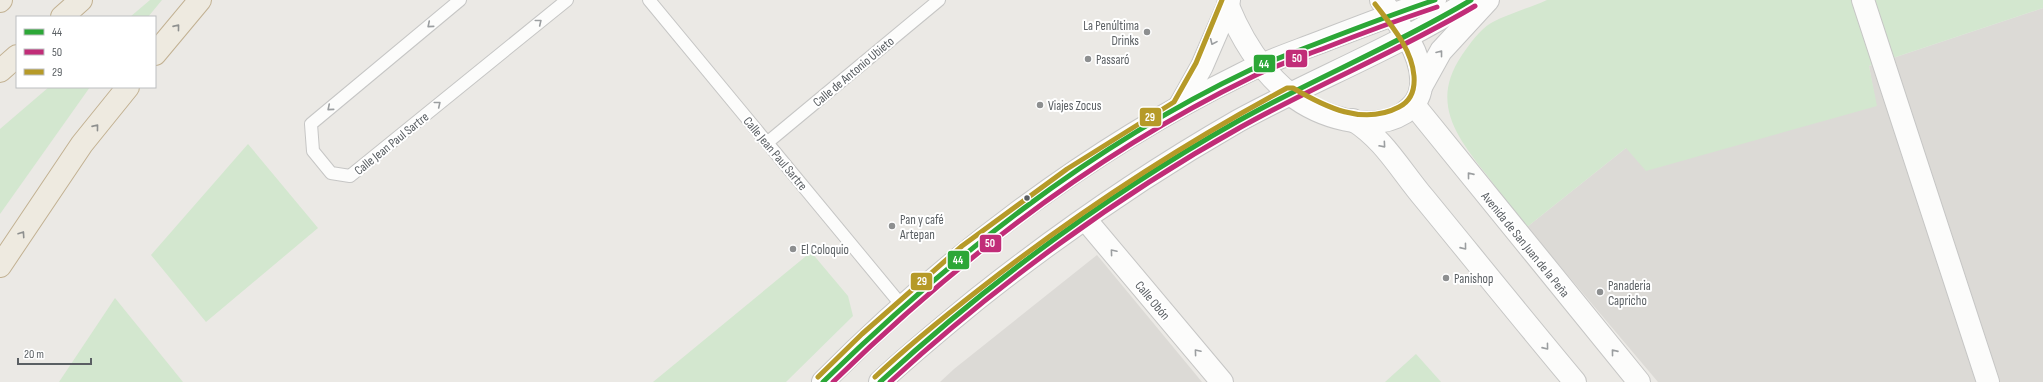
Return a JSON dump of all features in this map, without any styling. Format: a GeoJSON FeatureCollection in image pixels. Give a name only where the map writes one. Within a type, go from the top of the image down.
{"type":"FeatureCollection","features":[{"type":"Feature","properties":{"kind":"highway"},"geometry":{"type":"LineString","coordinates":[[63,16],[81,0]]}},
{"type":"Feature","properties":{"kind":"highway"},"geometry":{"type":"LineString","coordinates":[[156,53],[200,0]]}},
{"type":"Feature","properties":{"kind":"highway"},"geometry":{"type":"LineString","coordinates":[[0,71],[16,57]]}},
{"type":"Feature","properties":{"kind":"highway"},"geometry":{"type":"LineString","coordinates":[[0,266],[82,144],[127,88]]}},
{"type":"Feature","properties":{"kind":"main road"},"geometry":{"type":"LineString","coordinates":[[823,382],[903,306],[966,252],[1034,201],[1100,156],[1178,108],[1261,65],[1387,7],[1435,0]]}},
{"type":"Feature","properties":{"kind":"main road"},"geometry":{"type":"LineString","coordinates":[[880,382],[992,288],[1085,219],[1200,144],[1290,94],[1407,38],[1472,0]]}},
{"type":"Feature","properties":{"kind":"main road"},"geometry":{"type":"LineString","coordinates":[[1229,3],[1242,36],[1261,65],[1290,94],[1319,110],[1353,120],[1379,122],[1401,114],[1418,96],[1441,51],[1488,0]]}},
{"type":"Feature","properties":{"kind":"main road"},"geometry":{"type":"LineString","coordinates":[[1863,0],[1988,382]]}},
{"type":"Feature","properties":{"kind":"main road"},"geometry":{"type":"LineString","coordinates":[[1178,108],[1202,66],[1229,3]]}},
{"type":"Feature","properties":{"kind":"main road"},"geometry":{"type":"LineString","coordinates":[[1387,7],[1407,38],[1419,68],[1418,96]]}},
{"type":"Feature","properties":{"kind":"main road","name":"Avenida de San Juan de la Peña"},"geometry":{"type":"LineString","coordinates":[[1418,96],[1639,382]]}},
{"type":"Feature","properties":{"kind":"main road"},"geometry":{"type":"LineString","coordinates":[[1353,120],[1371,132],[1385,147],[1422,196],[1575,382]]}},
{"type":"Feature","properties":{"kind":"main road","name":"Calle Obón"},"geometry":{"type":"LineString","coordinates":[[1085,219],[1222,382]]}},
{"type":"Feature","properties":{"kind":"lane","name":"Calle Jean Paul Sartre"},"geometry":{"type":"LineString","coordinates":[[460,0],[311,124],[313,151],[332,173],[350,176],[567,0]]}},
{"type":"Feature","properties":{"kind":"lane","name":"Calle Jean Paul Sartre"},"geometry":{"type":"LineString","coordinates":[[649,0],[903,306]]}},
{"type":"Feature","properties":{"kind":"lane","name":"Calle de Antonio Ubieto"},"geometry":{"type":"LineString","coordinates":[[768,142],[939,0]]}},
{"type":"Feature","properties":{"kind":"shaded area"},"geometry":{"type":"Polygon","coordinates":[[[2043,8],[2043,382],[1658,382],[1527,227],[1626,148],[1876,105],[1869,66],[2043,8]]]}},
{"type":"Feature","properties":{"kind":"shaded area"},"geometry":{"type":"Polygon","coordinates":[[[1097,255],[1202,382],[940,382],[954,369],[1097,255]]]}},
{"type":"Feature","properties":{"kind":"green space"},"geometry":{"type":"Polygon","coordinates":[[[150,0],[162,0],[149,16],[131,16],[150,0]]]}},
{"type":"Feature","properties":{"kind":"green space"},"geometry":{"type":"Polygon","coordinates":[[[1547,0],[2043,0],[2043,8],[1869,66],[1877,106],[1646,171],[1626,148],[1527,227],[1475,160],[1457,132],[1451,118],[1448,103],[1448,88],[1453,72],[1462,55],[1483,29],[1491,23],[1547,0]]]}},
{"type":"Feature","properties":{"kind":"green space"},"geometry":{"type":"Polygon","coordinates":[[[48,88],[89,88],[0,214],[0,129],[48,88]]]}},
{"type":"Feature","properties":{"kind":"green space"},"geometry":{"type":"Polygon","coordinates":[[[248,144],[318,228],[206,322],[151,255],[248,144]]]}},
{"type":"Feature","properties":{"kind":"green space"},"geometry":{"type":"Polygon","coordinates":[[[811,252],[848,296],[853,316],[786,382],[653,382],[811,252]]]}},
{"type":"Feature","properties":{"kind":"green space"},"geometry":{"type":"Polygon","coordinates":[[[115,298],[183,382],[59,382],[115,298]]]}},
{"type":"Feature","properties":{"kind":"green space"},"geometry":{"type":"Polygon","coordinates":[[[1416,354],[1441,382],[1385,382],[1416,354]]]}},
{"type":"Feature","properties":{"kind":"transit line","name":"29"},"geometry":{"type":"LineString","coordinates":[[818,377],[862,334],[962,246],[1067,169],[1174,102],[1196,63],[1222,0]]}},
{"type":"Feature","properties":{"kind":"transit line","name":"44"},"geometry":{"type":"LineString","coordinates":[[823,382],[871,336],[971,249],[1024,208],[1078,170],[1134,134],[1191,100],[1250,70],[1362,26],[1435,0]]}},
{"type":"Feature","properties":{"kind":"transit line","name":"44"},"geometry":{"type":"LineString","coordinates":[[880,382],[921,345],[1007,275],[1052,241],[1143,178],[1267,105],[1385,47],[1471,0]]}},
{"type":"Feature","properties":{"kind":"transit line","name":"29"},"geometry":{"type":"LineString","coordinates":[[875,377],[954,309],[1018,260],[1092,207],[1130,181],[1207,133],[1287,88],[1293,88],[1318,102],[1344,112],[1372,115],[1399,107],[1407,101],[1413,90],[1414,76],[1412,66],[1400,38],[1375,4]]}},
{"type":"Feature","properties":{"kind":"transit line","name":"50"},"geometry":{"type":"LineString","coordinates":[[890,382],[930,346],[1015,277],[1058,244],[1149,182],[1270,111],[1417,38],[1475,6]]}},
{"type":"Feature","properties":{"kind":"transit line","name":"50"},"geometry":{"type":"LineString","coordinates":[[833,382],[880,337],[979,252],[1083,175],[1138,140],[1194,107],[1260,73],[1286,62],[1437,7]]}},
{"type":"Feature","properties":{"kind":"place","name":"La Penúltima Drinks"},"geometry":{"type":"Point","coordinates":[1147,32]}},
{"type":"Feature","properties":{"kind":"place","name":"Passaró"},"geometry":{"type":"Point","coordinates":[1088,59]}},
{"type":"Feature","properties":{"kind":"place","name":"Viajes Zocus"},"geometry":{"type":"Point","coordinates":[1040,105]}},
{"type":"Feature","properties":{"kind":"place","name":"Pan y café Artepan"},"geometry":{"type":"Point","coordinates":[892,226]}},
{"type":"Feature","properties":{"kind":"place","name":"El Coloquio"},"geometry":{"type":"Point","coordinates":[793,249]}},
{"type":"Feature","properties":{"kind":"place","name":"Panishop"},"geometry":{"type":"Point","coordinates":[1446,278]}},
{"type":"Feature","properties":{"kind":"place","name":"Panaderia Capricho"},"geometry":{"type":"Point","coordinates":[1600,292]}}]}
